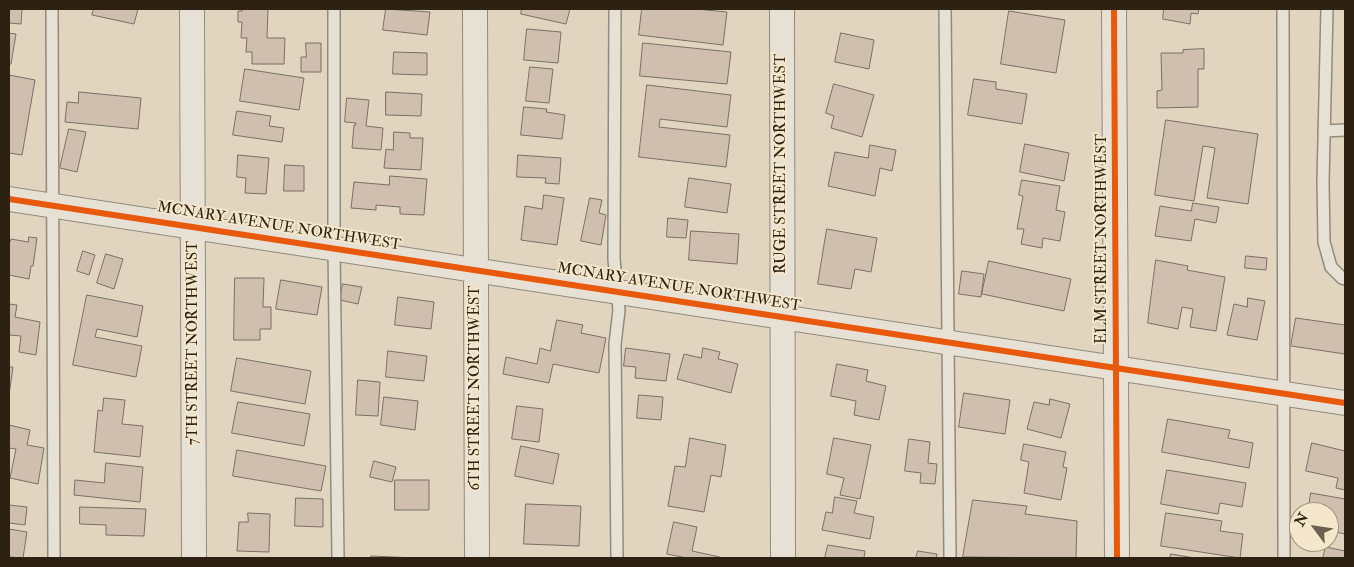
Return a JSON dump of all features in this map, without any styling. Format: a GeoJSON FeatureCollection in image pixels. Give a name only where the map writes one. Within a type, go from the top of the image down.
{"type":"FeatureCollection","features":[{"type":"Feature","properties":{"kind":"street","name":"7TH STREET NORTHWEST"},"geometry":{"type":"LineString","coordinates":[[192,9],[194,558]]}},
{"type":"Feature","properties":{"kind":"street","name":"6TH STREET NORTHWEST"},"geometry":{"type":"LineString","coordinates":[[475,9],[477,558]]}},
{"type":"Feature","properties":{"kind":"street","name":"RUGE STREET NORTHWEST"},"geometry":{"type":"LineString","coordinates":[[782,9],[783,558]]}},
{"type":"Feature","properties":{"kind":"street","name":"ELM STREET NORTHWEST"},"geometry":{"type":"LineString","coordinates":[[1114,9],[1117,558]]}},
{"type":"Feature","properties":{"kind":"street","name":"MCNARY AVENUE NORTHWEST"},"geometry":{"type":"LineString","coordinates":[[9,199],[1345,404]]}},
{"type":"Feature","properties":{"kind":"lane"},"geometry":{"type":"LineString","coordinates":[[52,9],[54,558]]}},
{"type":"Feature","properties":{"kind":"lane"},"geometry":{"type":"LineString","coordinates":[[334,9],[334,248],[338,558]]}},
{"type":"Feature","properties":{"kind":"lane"},"geometry":{"type":"LineString","coordinates":[[615,9],[614,259],[618,310],[615,344],[617,558]]}},
{"type":"Feature","properties":{"kind":"lane"},"geometry":{"type":"LineString","coordinates":[[945,9],[950,558]]}},
{"type":"Feature","properties":{"kind":"lane"},"geometry":{"type":"LineString","coordinates":[[1283,9],[1284,558]]}},
{"type":"Feature","properties":{"kind":"lane"},"geometry":{"type":"LineString","coordinates":[[1327,9],[1324,242],[1331,267],[1345,279]]}},
{"type":"Feature","properties":{"kind":"lane"},"geometry":{"type":"LineString","coordinates":[[1324,131],[1345,130]]}},
{"type":"Feature","properties":{"kind":"building"},"geometry":{"type":"Polygon","coordinates":[[[9,9],[22,9],[21,24],[9,23],[9,9]]]}},
{"type":"Feature","properties":{"kind":"building"},"geometry":{"type":"Polygon","coordinates":[[[94,9],[138,9],[134,24],[92,15],[94,9]]]}},
{"type":"Feature","properties":{"kind":"building"},"geometry":{"type":"Polygon","coordinates":[[[242,9],[268,9],[267,38],[285,38],[284,64],[252,64],[252,52],[246,52],[247,38],[241,38],[242,22],[238,22],[238,11],[242,11],[242,9]]]}},
{"type":"Feature","properties":{"kind":"building"},"geometry":{"type":"Polygon","coordinates":[[[386,9],[430,12],[427,35],[383,30],[386,9]]]}},
{"type":"Feature","properties":{"kind":"building"},"geometry":{"type":"Polygon","coordinates":[[[522,9],[570,9],[566,24],[521,14],[522,9]]]}},
{"type":"Feature","properties":{"kind":"building"},"geometry":{"type":"Polygon","coordinates":[[[642,9],[696,9],[727,12],[723,45],[639,35],[642,9]]]}},
{"type":"Feature","properties":{"kind":"building"},"geometry":{"type":"Polygon","coordinates":[[[1164,9],[1199,9],[1198,14],[1191,13],[1190,24],[1163,19],[1164,9]]]}},
{"type":"Feature","properties":{"kind":"building"},"geometry":{"type":"Polygon","coordinates":[[[1009,11],[1065,20],[1056,73],[1001,64],[1009,11]]]}},
{"type":"Feature","properties":{"kind":"building"},"geometry":{"type":"Polygon","coordinates":[[[527,29],[561,32],[558,63],[524,60],[527,29]]]}},
{"type":"Feature","properties":{"kind":"building"},"geometry":{"type":"Polygon","coordinates":[[[9,33],[16,34],[11,64],[9,64],[9,33]]]}},
{"type":"Feature","properties":{"kind":"building"},"geometry":{"type":"Polygon","coordinates":[[[841,33],[874,40],[869,69],[835,62],[841,33]]]}},
{"type":"Feature","properties":{"kind":"building"},"geometry":{"type":"Polygon","coordinates":[[[306,43],[321,43],[321,72],[301,72],[301,57],[306,57],[306,43]]]}},
{"type":"Feature","properties":{"kind":"building"},"geometry":{"type":"Polygon","coordinates":[[[643,43],[731,52],[727,84],[640,76],[643,43]]]}},
{"type":"Feature","properties":{"kind":"building"},"geometry":{"type":"Polygon","coordinates":[[[1204,49],[1204,69],[1198,69],[1198,107],[1157,108],[1157,91],[1162,90],[1161,53],[1183,53],[1183,50],[1204,49]]]}},
{"type":"Feature","properties":{"kind":"building"},"geometry":{"type":"Polygon","coordinates":[[[394,52],[427,53],[427,75],[393,74],[394,52]]]}},
{"type":"Feature","properties":{"kind":"building"},"geometry":{"type":"Polygon","coordinates":[[[530,67],[553,69],[549,103],[526,101],[530,67]]]}},
{"type":"Feature","properties":{"kind":"building"},"geometry":{"type":"Polygon","coordinates":[[[245,69],[304,78],[299,110],[240,101],[245,69]]]}},
{"type":"Feature","properties":{"kind":"building"},"geometry":{"type":"Polygon","coordinates":[[[9,75],[35,80],[22,155],[9,153],[9,75]]]}},
{"type":"Feature","properties":{"kind":"building"},"geometry":{"type":"Polygon","coordinates":[[[974,79],[996,82],[996,89],[1027,94],[1022,124],[968,115],[974,79]]]}},
{"type":"Feature","properties":{"kind":"building"},"geometry":{"type":"Polygon","coordinates":[[[834,84],[874,95],[862,137],[831,128],[834,116],[826,113],[834,84]]]}},
{"type":"Feature","properties":{"kind":"building"},"geometry":{"type":"Polygon","coordinates":[[[647,85],[731,95],[727,127],[660,119],[659,127],[730,135],[726,167],[639,157],[647,85]]]}},
{"type":"Feature","properties":{"kind":"building"},"geometry":{"type":"Polygon","coordinates":[[[79,92],[141,98],[138,129],[65,122],[67,102],[78,103],[79,92]]]}},
{"type":"Feature","properties":{"kind":"building"},"geometry":{"type":"Polygon","coordinates":[[[386,92],[422,94],[421,116],[386,115],[386,92]]]}},
{"type":"Feature","properties":{"kind":"building"},"geometry":{"type":"Polygon","coordinates":[[[347,98],[369,100],[366,126],[383,128],[381,150],[352,148],[354,125],[356,123],[345,122],[347,98]]]}},
{"type":"Feature","properties":{"kind":"building"},"geometry":{"type":"Polygon","coordinates":[[[524,107],[547,109],[546,112],[565,115],[562,139],[521,135],[524,107]]]}},
{"type":"Feature","properties":{"kind":"building"},"geometry":{"type":"Polygon","coordinates":[[[237,111],[271,116],[269,126],[284,128],[282,142],[233,135],[237,111]]]}},
{"type":"Feature","properties":{"kind":"building"},"geometry":{"type":"Polygon","coordinates":[[[1166,120],[1258,134],[1248,204],[1207,198],[1215,148],[1203,146],[1194,201],[1155,195],[1166,120]]]}},
{"type":"Feature","properties":{"kind":"building"},"geometry":{"type":"Polygon","coordinates":[[[69,129],[86,132],[77,172],[60,168],[69,129]]]}},
{"type":"Feature","properties":{"kind":"building"},"geometry":{"type":"Polygon","coordinates":[[[394,132],[410,133],[410,138],[423,138],[421,170],[384,168],[386,149],[393,150],[394,132]]]}},
{"type":"Feature","properties":{"kind":"building"},"geometry":{"type":"Polygon","coordinates":[[[1025,144],[1069,153],[1064,181],[1020,172],[1025,144]]]}},
{"type":"Feature","properties":{"kind":"building"},"geometry":{"type":"Polygon","coordinates":[[[870,145],[896,150],[892,171],[880,168],[875,196],[828,186],[835,152],[868,158],[870,145]]]}},
{"type":"Feature","properties":{"kind":"building"},"geometry":{"type":"Polygon","coordinates":[[[238,155],[269,158],[266,194],[245,193],[246,178],[237,177],[238,155]]]}},
{"type":"Feature","properties":{"kind":"building"},"geometry":{"type":"Polygon","coordinates":[[[518,155],[561,158],[559,184],[545,183],[546,178],[517,177],[518,155]]]}},
{"type":"Feature","properties":{"kind":"building"},"geometry":{"type":"Polygon","coordinates":[[[285,165],[304,166],[304,191],[284,191],[285,165]]]}},
{"type":"Feature","properties":{"kind":"building"},"geometry":{"type":"Polygon","coordinates":[[[390,176],[427,179],[424,215],[400,214],[400,207],[376,205],[376,210],[351,208],[354,182],[389,185],[390,176]]]}},
{"type":"Feature","properties":{"kind":"building"},"geometry":{"type":"Polygon","coordinates":[[[689,178],[731,184],[727,213],[685,207],[689,178]]]}},
{"type":"Feature","properties":{"kind":"building"},"geometry":{"type":"Polygon","coordinates":[[[1022,180],[1060,186],[1056,210],[1065,212],[1060,241],[1043,238],[1042,248],[1021,244],[1024,229],[1017,229],[1023,196],[1019,195],[1022,180]]]}},
{"type":"Feature","properties":{"kind":"building"},"geometry":{"type":"Polygon","coordinates":[[[544,195],[564,198],[557,245],[521,240],[525,206],[542,209],[544,195]]]}},
{"type":"Feature","properties":{"kind":"building"},"geometry":{"type":"Polygon","coordinates":[[[590,198],[602,200],[599,213],[606,215],[601,245],[581,241],[590,198]]]}},
{"type":"Feature","properties":{"kind":"building"},"geometry":{"type":"Polygon","coordinates":[[[1193,203],[1219,207],[1216,223],[1195,219],[1191,241],[1155,236],[1160,206],[1191,211],[1193,203]]]}},
{"type":"Feature","properties":{"kind":"building"},"geometry":{"type":"Polygon","coordinates":[[[668,218],[688,220],[686,238],[667,237],[668,218]]]}},
{"type":"Feature","properties":{"kind":"building"},"geometry":{"type":"Polygon","coordinates":[[[827,229],[877,238],[871,272],[855,269],[851,289],[818,284],[827,229]]]}},
{"type":"Feature","properties":{"kind":"building"},"geometry":{"type":"Polygon","coordinates":[[[691,231],[739,234],[737,264],[689,260],[691,231]]]}},
{"type":"Feature","properties":{"kind":"building"},"geometry":{"type":"Polygon","coordinates":[[[29,237],[37,238],[29,279],[9,275],[9,242],[11,239],[28,242],[29,237]]]}},
{"type":"Feature","properties":{"kind":"building"},"geometry":{"type":"Polygon","coordinates":[[[83,251],[95,255],[89,275],[77,271],[83,251]]]}},
{"type":"Feature","properties":{"kind":"building"},"geometry":{"type":"Polygon","coordinates":[[[106,254],[123,259],[114,289],[97,283],[106,254]]]}},
{"type":"Feature","properties":{"kind":"building"},"geometry":{"type":"Polygon","coordinates":[[[1246,256],[1267,258],[1266,270],[1245,268],[1246,256]]]}},
{"type":"Feature","properties":{"kind":"building"},"geometry":{"type":"Polygon","coordinates":[[[1156,260],[1188,266],[1187,270],[1225,277],[1216,331],[1190,327],[1193,309],[1182,307],[1178,329],[1148,323],[1156,260]]]}},
{"type":"Feature","properties":{"kind":"building"},"geometry":{"type":"Polygon","coordinates":[[[989,261],[1071,279],[1064,311],[982,294],[989,261]]]}},
{"type":"Feature","properties":{"kind":"building"},"geometry":{"type":"Polygon","coordinates":[[[962,271],[984,274],[981,297],[959,294],[962,271]]]}},
{"type":"Feature","properties":{"kind":"building"},"geometry":{"type":"Polygon","coordinates":[[[235,278],[264,278],[263,307],[271,307],[271,329],[260,329],[260,340],[234,340],[235,278]]]}},
{"type":"Feature","properties":{"kind":"building"},"geometry":{"type":"Polygon","coordinates":[[[281,280],[322,287],[317,315],[276,309],[281,280]]]}},
{"type":"Feature","properties":{"kind":"building"},"geometry":{"type":"Polygon","coordinates":[[[343,284],[362,287],[358,304],[340,300],[343,284]]]}},
{"type":"Feature","properties":{"kind":"building"},"geometry":{"type":"Polygon","coordinates":[[[87,295],[143,306],[137,337],[97,329],[95,337],[142,346],[136,377],[73,365],[87,295]]]}},
{"type":"Feature","properties":{"kind":"building"},"geometry":{"type":"Polygon","coordinates":[[[398,297],[434,302],[431,329],[395,325],[398,297]]]}},
{"type":"Feature","properties":{"kind":"building"},"geometry":{"type":"Polygon","coordinates":[[[1248,298],[1265,301],[1257,340],[1227,335],[1234,304],[1247,307],[1248,298]]]}},
{"type":"Feature","properties":{"kind":"building"},"geometry":{"type":"Polygon","coordinates":[[[9,304],[17,305],[15,317],[40,322],[36,355],[19,352],[21,336],[9,335],[9,304]]]}},
{"type":"Feature","properties":{"kind":"building"},"geometry":{"type":"Polygon","coordinates":[[[1296,318],[1345,325],[1345,354],[1291,346],[1296,318]]]}},
{"type":"Feature","properties":{"kind":"building"},"geometry":{"type":"Polygon","coordinates":[[[557,320],[583,325],[581,333],[606,338],[599,373],[553,364],[549,383],[503,374],[506,357],[537,364],[540,348],[550,351],[557,320]]]}},
{"type":"Feature","properties":{"kind":"building"},"geometry":{"type":"Polygon","coordinates":[[[626,348],[670,354],[666,381],[635,378],[636,367],[624,366],[626,348]]]}},
{"type":"Feature","properties":{"kind":"building"},"geometry":{"type":"Polygon","coordinates":[[[703,348],[720,352],[718,359],[738,364],[731,393],[677,379],[684,354],[701,358],[703,348]]]}},
{"type":"Feature","properties":{"kind":"building"},"geometry":{"type":"Polygon","coordinates":[[[388,351],[427,356],[424,381],[386,377],[388,351]]]}},
{"type":"Feature","properties":{"kind":"building"},"geometry":{"type":"Polygon","coordinates":[[[237,358],[311,371],[305,404],[231,391],[237,358]]]}},
{"type":"Feature","properties":{"kind":"building"},"geometry":{"type":"Polygon","coordinates":[[[837,364],[868,370],[866,381],[886,386],[879,420],[854,415],[856,401],[831,396],[837,364]]]}},
{"type":"Feature","properties":{"kind":"building"},"geometry":{"type":"Polygon","coordinates":[[[9,367],[13,367],[9,395],[9,367]]]}},
{"type":"Feature","properties":{"kind":"building"},"geometry":{"type":"Polygon","coordinates":[[[358,380],[380,382],[378,416],[356,415],[358,380]]]}},
{"type":"Feature","properties":{"kind":"building"},"geometry":{"type":"Polygon","coordinates":[[[964,393],[1010,400],[1005,434],[959,427],[964,393]]]}},
{"type":"Feature","properties":{"kind":"building"},"geometry":{"type":"Polygon","coordinates":[[[639,395],[663,397],[661,420],[637,418],[639,395]]]}},
{"type":"Feature","properties":{"kind":"building"},"geometry":{"type":"Polygon","coordinates":[[[384,397],[418,401],[415,430],[381,425],[384,397]]]}},
{"type":"Feature","properties":{"kind":"building"},"geometry":{"type":"Polygon","coordinates":[[[104,398],[125,400],[122,424],[143,426],[140,457],[94,452],[98,410],[102,411],[104,398]]]}},
{"type":"Feature","properties":{"kind":"building"},"geometry":{"type":"Polygon","coordinates":[[[1050,399],[1070,404],[1061,438],[1027,429],[1034,402],[1049,405],[1050,399]]]}},
{"type":"Feature","properties":{"kind":"building"},"geometry":{"type":"Polygon","coordinates":[[[238,402],[310,414],[304,446],[232,433],[238,402]]]}},
{"type":"Feature","properties":{"kind":"building"},"geometry":{"type":"Polygon","coordinates":[[[517,406],[543,409],[539,442],[512,439],[517,406]]]}},
{"type":"Feature","properties":{"kind":"building"},"geometry":{"type":"Polygon","coordinates":[[[1168,419],[1230,430],[1228,438],[1253,443],[1249,468],[1162,452],[1168,419]]]}},
{"type":"Feature","properties":{"kind":"building"},"geometry":{"type":"Polygon","coordinates":[[[9,425],[30,430],[27,445],[44,448],[38,484],[10,478],[16,449],[9,448],[9,425]]]}},
{"type":"Feature","properties":{"kind":"building"},"geometry":{"type":"Polygon","coordinates":[[[690,438],[726,445],[721,477],[711,475],[704,512],[668,506],[675,466],[685,467],[690,438]]]}},
{"type":"Feature","properties":{"kind":"building"},"geometry":{"type":"Polygon","coordinates":[[[834,438],[871,445],[860,499],[840,495],[844,478],[827,474],[834,438]]]}},
{"type":"Feature","properties":{"kind":"building"},"geometry":{"type":"Polygon","coordinates":[[[909,439],[930,442],[928,463],[937,464],[935,484],[920,483],[921,473],[905,471],[909,439]]]}},
{"type":"Feature","properties":{"kind":"building"},"geometry":{"type":"Polygon","coordinates":[[[1312,443],[1345,451],[1345,490],[1336,488],[1338,478],[1306,471],[1312,443]]]}},
{"type":"Feature","properties":{"kind":"building"},"geometry":{"type":"Polygon","coordinates":[[[1024,444],[1066,452],[1063,467],[1067,468],[1061,500],[1024,493],[1029,462],[1021,460],[1024,444]]]}},
{"type":"Feature","properties":{"kind":"building"},"geometry":{"type":"Polygon","coordinates":[[[521,446],[559,454],[553,484],[515,476],[521,446]]]}},
{"type":"Feature","properties":{"kind":"building"},"geometry":{"type":"Polygon","coordinates":[[[237,450],[326,466],[321,491],[233,476],[237,450]]]}},
{"type":"Feature","properties":{"kind":"building"},"geometry":{"type":"Polygon","coordinates":[[[374,461],[396,467],[392,482],[370,477],[374,461]]]}},
{"type":"Feature","properties":{"kind":"building"},"geometry":{"type":"Polygon","coordinates":[[[106,463],[143,467],[140,502],[74,495],[75,480],[104,483],[106,463]]]}},
{"type":"Feature","properties":{"kind":"building"},"geometry":{"type":"Polygon","coordinates":[[[1167,470],[1246,483],[1242,507],[1220,503],[1218,514],[1161,504],[1167,470]]]}},
{"type":"Feature","properties":{"kind":"building"},"geometry":{"type":"Polygon","coordinates":[[[395,480],[429,480],[429,510],[395,510],[395,480]]]}},
{"type":"Feature","properties":{"kind":"building"},"geometry":{"type":"Polygon","coordinates":[[[1311,493],[1345,499],[1345,534],[1339,533],[1339,502],[1310,502],[1311,493]]]}},
{"type":"Feature","properties":{"kind":"building"},"geometry":{"type":"Polygon","coordinates":[[[835,497],[857,501],[854,513],[874,517],[870,539],[822,530],[826,512],[832,513],[835,497]]]}},
{"type":"Feature","properties":{"kind":"building"},"geometry":{"type":"Polygon","coordinates":[[[296,498],[323,499],[323,527],[295,526],[296,498]]]}},
{"type":"Feature","properties":{"kind":"building"},"geometry":{"type":"Polygon","coordinates":[[[973,500],[1027,506],[1025,514],[1077,521],[1076,558],[963,557],[973,500]]]}},
{"type":"Feature","properties":{"kind":"building"},"geometry":{"type":"Polygon","coordinates":[[[526,504],[581,506],[579,546],[524,544],[526,504]]]}},
{"type":"Feature","properties":{"kind":"building"},"geometry":{"type":"Polygon","coordinates":[[[9,505],[27,507],[25,525],[9,523],[9,505]]]}},
{"type":"Feature","properties":{"kind":"building"},"geometry":{"type":"Polygon","coordinates":[[[80,507],[146,509],[144,536],[106,535],[106,525],[80,524],[80,507]]]}},
{"type":"Feature","properties":{"kind":"building"},"geometry":{"type":"Polygon","coordinates":[[[248,513],[270,514],[269,552],[237,551],[239,522],[248,522],[248,513]]]}},
{"type":"Feature","properties":{"kind":"building"},"geometry":{"type":"Polygon","coordinates":[[[1166,513],[1222,521],[1220,531],[1243,534],[1240,558],[1161,546],[1166,513]]]}},
{"type":"Feature","properties":{"kind":"building"},"geometry":{"type":"Polygon","coordinates":[[[674,522],[697,527],[692,551],[720,558],[687,558],[667,554],[674,522]]]}},
{"type":"Feature","properties":{"kind":"building"},"geometry":{"type":"Polygon","coordinates":[[[9,529],[27,532],[23,558],[9,557],[9,529]]]}},
{"type":"Feature","properties":{"kind":"building"},"geometry":{"type":"Polygon","coordinates":[[[828,545],[865,551],[864,558],[825,558],[828,545]]]}},
{"type":"Feature","properties":{"kind":"building"},"geometry":{"type":"Polygon","coordinates":[[[1339,550],[1345,551],[1345,558],[1323,558],[1325,552],[1339,552],[1339,550]]]}},
{"type":"Feature","properties":{"kind":"building"},"geometry":{"type":"Polygon","coordinates":[[[918,551],[937,554],[936,558],[916,558],[918,551]]]}},
{"type":"Feature","properties":{"kind":"building"},"geometry":{"type":"Polygon","coordinates":[[[1171,554],[1195,558],[1170,558],[1171,554]]]}},
{"type":"Feature","properties":{"kind":"building"},"geometry":{"type":"Polygon","coordinates":[[[371,556],[415,558],[371,558],[371,556]]]}},
{"type":"Feature","properties":{"kind":"cycle path"},"geometry":{"type":"LineString","coordinates":[[1114,9],[1117,558]]}},
{"type":"Feature","properties":{"kind":"cycle path"},"geometry":{"type":"LineString","coordinates":[[9,199],[1345,403]]}}]}
